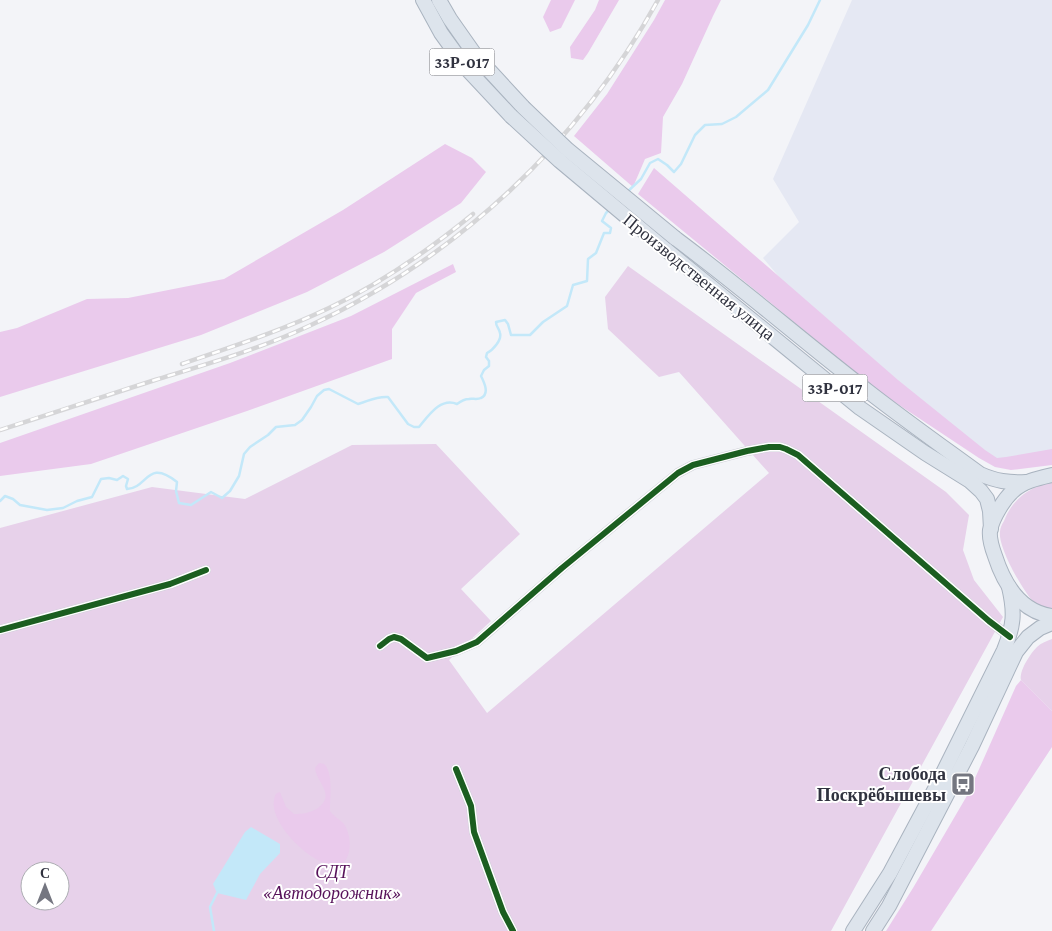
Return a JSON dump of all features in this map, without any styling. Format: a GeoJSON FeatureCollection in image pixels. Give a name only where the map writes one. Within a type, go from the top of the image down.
{"type":"FeatureCollection","features":[{"type":"Feature","properties":{"kind":"highway","name":"Производственная улица"},"geometry":{"type":"LineString","coordinates":[[422,0],[441,33],[467,69],[511,116],[560,161],[665,249],[860,408],[981,490],[987,499],[990,511],[990,529]]}},
{"type":"Feature","properties":{"kind":"highway","name":"Производственная улица"},"geometry":{"type":"LineString","coordinates":[[439,0],[476,56],[523,107],[568,150],[675,238],[713,266],[871,394],[980,474],[994,480],[1010,483],[1026,482]]}},
{"type":"Feature","properties":{"kind":"highway","name":"33Р-017"},"geometry":{"type":"LineString","coordinates":[[1052,475],[1026,482],[1014,490],[1000,507],[990,529],[992,547],[997,564],[1009,587],[1018,599],[1030,609],[1052,616]]}},
{"type":"Feature","properties":{"kind":"highway","name":"33Р-017"},"geometry":{"type":"LineString","coordinates":[[853,931],[890,873],[1010,637],[1013,622],[1013,605],[1009,587]]}},
{"type":"Feature","properties":{"kind":"highway"},"geometry":{"type":"LineString","coordinates":[[873,931],[890,906],[972,746],[1016,652],[1028,637],[1040,628],[1052,623]]}},
{"type":"Feature","properties":{"kind":"street"},"geometry":{"type":"LineString","coordinates":[[380,646],[388,639],[394,637],[401,639],[427,658],[456,651],[477,642],[562,568],[678,473],[693,466],[769,447],[780,447],[798,455],[989,621],[1010,637]]}},
{"type":"Feature","properties":{"kind":"street"},"geometry":{"type":"LineString","coordinates":[[0,630],[170,584],[206,570]]}},
{"type":"Feature","properties":{"kind":"street"},"geometry":{"type":"LineString","coordinates":[[456,769],[472,806],[474,832],[513,931]]}},
{"type":"Feature","properties":{"kind":"shaded area"},"geometry":{"type":"Polygon","coordinates":[[[551,0],[575,0],[561,28],[550,32],[543,17],[551,0]]]}},
{"type":"Feature","properties":{"kind":"shaded area"},"geometry":{"type":"Polygon","coordinates":[[[599,0],[619,0],[583,60],[571,58],[570,47],[595,10],[599,0]]]}},
{"type":"Feature","properties":{"kind":"shaded area"},"geometry":{"type":"Polygon","coordinates":[[[665,0],[721,0],[682,84],[663,117],[661,153],[645,159],[633,187],[574,136],[607,94],[665,0]]]}},
{"type":"Feature","properties":{"kind":"shaded area"},"geometry":{"type":"Polygon","coordinates":[[[852,0],[1052,0],[1052,454],[997,463],[831,338],[763,258],[799,222],[773,179],[852,0]]]}},
{"type":"Feature","properties":{"kind":"shaded area"},"geometry":{"type":"Polygon","coordinates":[[[445,144],[472,158],[486,172],[461,203],[384,252],[307,292],[201,335],[0,397],[0,332],[17,328],[87,299],[128,298],[224,279],[343,210],[445,144]]]}},
{"type":"Feature","properties":{"kind":"shaded area"},"geometry":{"type":"Polygon","coordinates":[[[654,168],[898,380],[985,450],[997,458],[1052,449],[1052,465],[1011,470],[995,467],[878,391],[638,194],[654,168]]]}},
{"type":"Feature","properties":{"kind":"shaded area"},"geometry":{"type":"Polygon","coordinates":[[[453,264],[456,272],[416,293],[392,329],[392,359],[91,464],[0,476],[0,443],[230,363],[351,316],[453,264]]]}},
{"type":"Feature","properties":{"kind":"shaded area"},"geometry":{"type":"Polygon","coordinates":[[[1021,680],[1052,711],[1052,747],[931,931],[886,931],[968,794],[1016,686],[1021,680]]]}},
{"type":"Feature","properties":{"kind":"shaded area"},"geometry":{"type":"Polygon","coordinates":[[[319,763],[325,765],[330,776],[330,811],[344,824],[349,835],[349,853],[343,864],[338,867],[309,855],[294,842],[281,825],[274,808],[275,796],[280,792],[286,807],[294,814],[312,811],[323,803],[325,793],[315,768],[319,763]]]}},
{"type":"Feature","properties":{"kind":"green space","name":"СДТ «Автодорожник»"},"geometry":{"type":"Polygon","coordinates":[[[628,266],[946,492],[969,515],[963,550],[974,580],[1003,617],[831,931],[0,931],[0,528],[152,487],[245,499],[352,445],[436,444],[520,534],[461,589],[491,621],[449,660],[487,713],[769,473],[679,372],[659,377],[608,329],[605,297],[628,266]]]}},
{"type":"Feature","properties":{"kind":"green space"},"geometry":{"type":"Polygon","coordinates":[[[1052,481],[1052,610],[1036,604],[1022,587],[1003,547],[1000,532],[1001,526],[1017,500],[1036,487],[1052,481]]]}},
{"type":"Feature","properties":{"kind":"green space"},"geometry":{"type":"Polygon","coordinates":[[[1052,639],[1052,711],[1021,680],[1021,676],[1034,650],[1040,644],[1052,639]]]}},
{"type":"Feature","properties":{"kind":"water"},"geometry":{"type":"Polygon","coordinates":[[[251,827],[280,844],[280,853],[260,874],[246,900],[217,893],[213,884],[245,832],[251,827]]]}},
{"type":"Feature","properties":{"kind":"waterway"},"geometry":{"type":"LineString","coordinates":[[626,193],[641,179],[650,163],[658,159],[674,172],[681,164],[695,135],[705,125],[722,124],[736,117],[768,90],[808,25],[820,0]]}},
{"type":"Feature","properties":{"kind":"waterway"},"geometry":{"type":"LineString","coordinates":[[0,501],[5,496],[13,499],[20,505],[47,510],[63,508],[77,501],[92,497],[101,479],[117,480],[123,476],[128,479],[127,489],[134,487],[154,473],[159,473],[167,475],[177,482],[176,491],[179,503],[191,505],[211,492],[222,498],[230,491],[239,476],[244,454],[250,447],[276,427],[295,425],[302,420],[317,396],[324,390],[329,389],[358,404],[376,398],[388,397],[408,424],[414,427],[419,427],[441,405],[451,402],[457,404],[466,399],[481,398],[486,391],[481,376],[489,366],[489,361],[486,357],[487,353],[492,350],[500,339],[500,331],[496,322],[505,320],[511,335],[530,335],[543,322],[567,306],[573,285],[587,281],[588,259],[596,253],[604,233],[610,233],[611,228],[602,221],[610,209]]}},
{"type":"Feature","properties":{"kind":"waterway"},"geometry":{"type":"LineString","coordinates":[[214,931],[210,907],[217,893]]}},
{"type":"Feature","properties":{"kind":"railway"},"geometry":{"type":"LineString","coordinates":[[0,430],[272,342],[309,326],[363,298],[415,266],[464,230],[510,191],[552,148],[591,101],[627,52],[658,0]]}},
{"type":"Feature","properties":{"kind":"railway"},"geometry":{"type":"LineString","coordinates":[[182,364],[274,331],[348,299],[404,266],[473,214]]}},
{"type":"Feature","properties":{"kind":"cycle path"},"geometry":{"type":"LineString","coordinates":[[380,646],[394,637],[401,639],[427,658],[456,651],[477,642],[562,568],[678,473],[693,465],[769,447],[780,447],[798,455],[989,621],[1010,637]]}},
{"type":"Feature","properties":{"kind":"cycle path"},"geometry":{"type":"LineString","coordinates":[[0,630],[170,584],[206,570]]}},
{"type":"Feature","properties":{"kind":"cycle path"},"geometry":{"type":"LineString","coordinates":[[456,769],[471,806],[474,832],[503,912],[513,931]]}},
{"type":"Feature","properties":{"kind":"place","name":"Слобода Поскрёбышевы"},"geometry":{"type":"Point","coordinates":[963,784]}}]}
